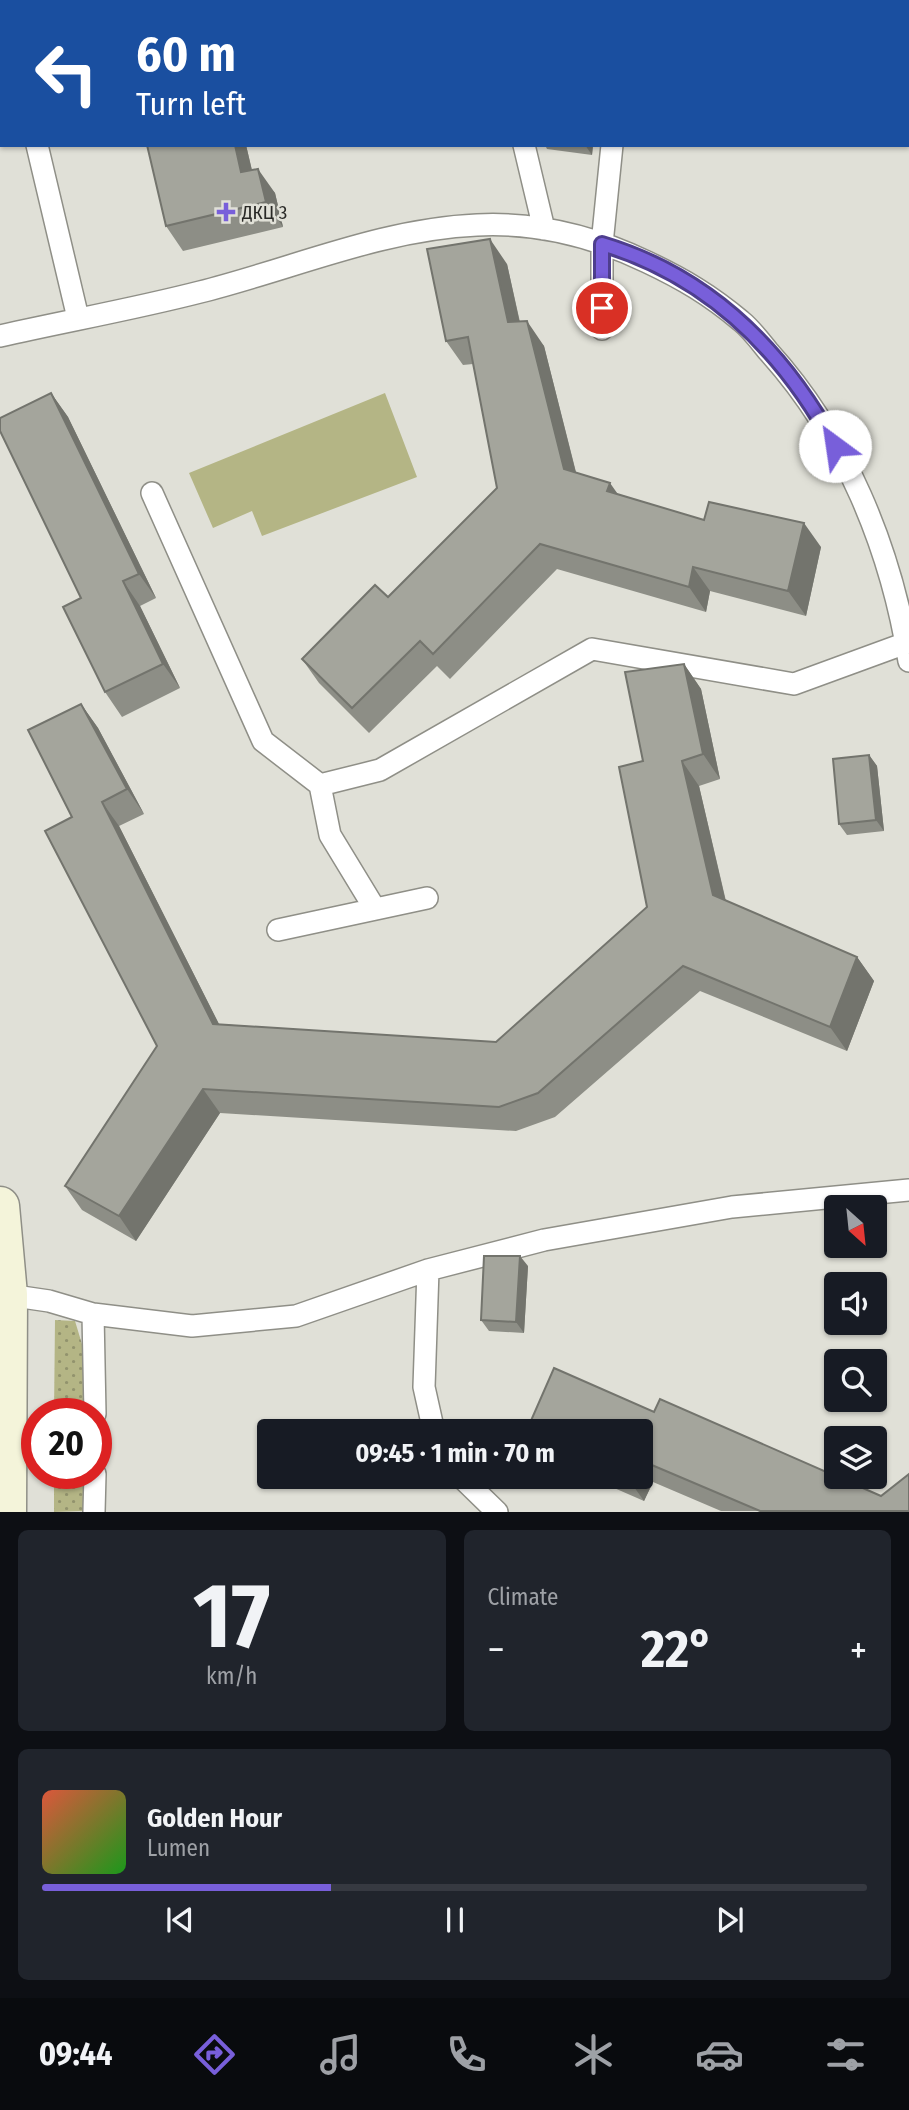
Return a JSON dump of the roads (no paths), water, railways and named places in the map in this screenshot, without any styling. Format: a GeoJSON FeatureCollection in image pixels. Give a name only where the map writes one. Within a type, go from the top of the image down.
{"type":"FeatureCollection","features":[{"type":"Feature","properties":{"kind":"street"},"geometry":{"type":"LineString","coordinates":[[0,1206],[8,1295],[7,1511]]}},
{"type":"Feature","properties":{"kind":"lane"},"geometry":{"type":"LineString","coordinates":[[37,147],[78,318]]}},
{"type":"Feature","properties":{"kind":"lane"},"geometry":{"type":"LineString","coordinates":[[524,147],[544,229]]}},
{"type":"Feature","properties":{"kind":"lane"},"geometry":{"type":"LineString","coordinates":[[602,330],[602,244],[612,147]]}},
{"type":"Feature","properties":{"kind":"lane"},"geometry":{"type":"LineString","coordinates":[[0,336],[198,292],[413,231],[480,224],[555,230],[621,249],[693,284],[743,322],[787,371],[824,425],[859,489],[887,563],[908,652],[794,684],[592,649],[380,770],[320,785]]}},
{"type":"Feature","properties":{"kind":"lane"},"geometry":{"type":"LineString","coordinates":[[152,493],[263,741],[320,785],[330,835],[375,909]]}},
{"type":"Feature","properties":{"kind":"lane"},"geometry":{"type":"LineString","coordinates":[[278,930],[426,898]]}},
{"type":"Feature","properties":{"kind":"lane"},"geometry":{"type":"LineString","coordinates":[[8,1295],[49,1301],[93,1314],[192,1326],[296,1316],[428,1270],[544,1240],[732,1207],[909,1190]]}},
{"type":"Feature","properties":{"kind":"lane"},"geometry":{"type":"LineString","coordinates":[[428,1270],[424,1387],[431,1419]]}},
{"type":"Feature","properties":{"kind":"lane"},"geometry":{"type":"LineString","coordinates":[[93,1314],[95,1398]]}},
{"type":"Feature","properties":{"kind":"lane"},"geometry":{"type":"LineString","coordinates":[[94,1511],[95,1489]]}},
{"type":"Feature","properties":{"kind":"lane"},"geometry":{"type":"LineString","coordinates":[[474,1489],[497,1511]]}},
{"type":"Feature","properties":{"kind":"place","name":"ДКЦ 3"},"geometry":{"type":"Point","coordinates":[226,212]}}]}
